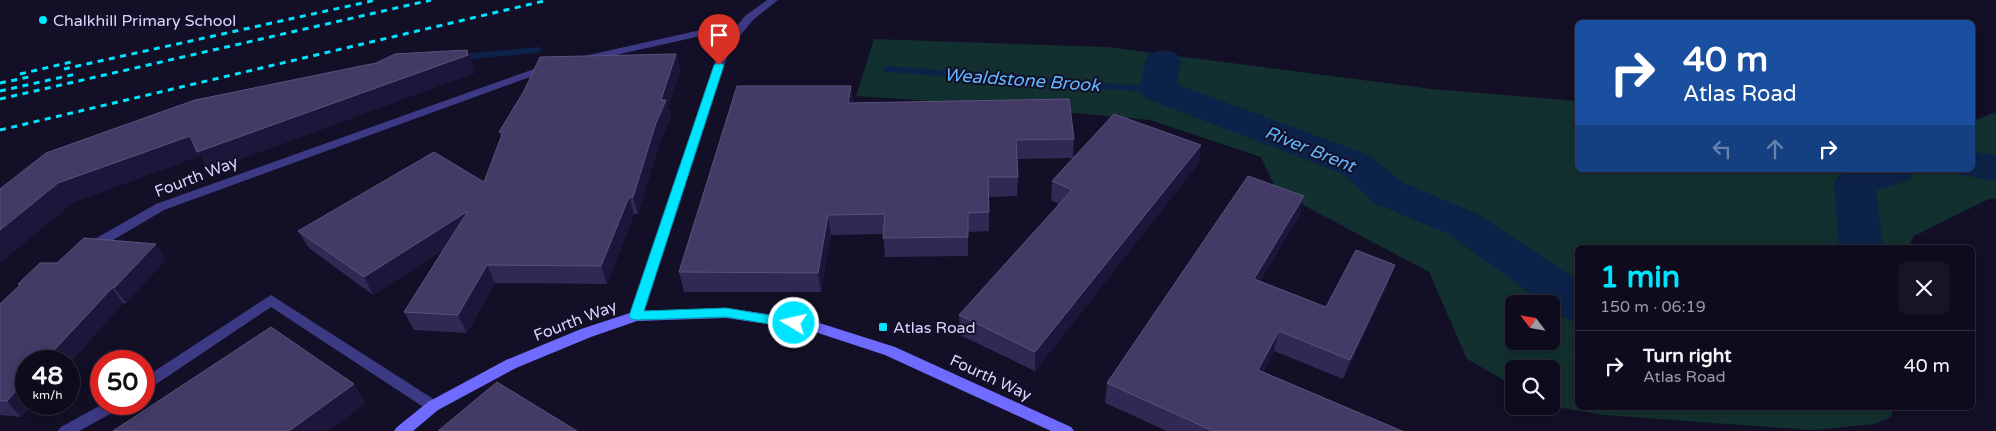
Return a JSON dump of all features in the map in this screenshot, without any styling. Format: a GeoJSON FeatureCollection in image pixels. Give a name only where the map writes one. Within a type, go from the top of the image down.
{"type":"FeatureCollection","features":[{"type":"Feature","properties":{"kind":"main road","name":"Fourth Way"},"geometry":{"type":"LineString","coordinates":[[402,431],[433,406],[511,364],[586,333],[636,316],[726,313],[810,325],[890,351],[1066,431]]}},
{"type":"Feature","properties":{"kind":"street"},"geometry":{"type":"LineString","coordinates":[[636,316],[725,47],[755,12],[773,0]]}},
{"type":"Feature","properties":{"kind":"street","name":"Fourth Way"},"geometry":{"type":"LineString","coordinates":[[82,252],[160,207],[564,63],[705,32],[739,30]]}},
{"type":"Feature","properties":{"kind":"street"},"geometry":{"type":"LineString","coordinates":[[155,378],[271,300],[433,406]]}},
{"type":"Feature","properties":{"kind":"street"},"geometry":{"type":"LineString","coordinates":[[66,431],[96,415]]}},
{"type":"Feature","properties":{"kind":"green space"},"geometry":{"type":"Polygon","coordinates":[[[874,39],[1107,47],[1432,89],[1575,101],[1575,172],[1975,172],[1975,120],[1996,112],[1996,199],[1991,198],[1914,236],[1909,245],[1575,245],[1575,410],[1893,410],[1891,417],[1874,424],[1812,430],[1603,415],[1560,408],[1560,360],[1505,360],[1505,381],[1467,359],[1429,272],[1277,191],[1261,157],[1150,120],[1001,106],[856,96],[874,39]]]}},
{"type":"Feature","properties":{"kind":"building"},"geometry":{"type":"Polygon","coordinates":[[[467,50],[468,55],[197,152],[190,136],[58,183],[0,230],[0,189],[46,153],[195,100],[376,63],[395,54],[467,50]]]}},
{"type":"Feature","properties":{"kind":"building"},"geometry":{"type":"Polygon","coordinates":[[[676,54],[661,100],[666,100],[656,123],[633,197],[629,197],[601,266],[487,265],[458,315],[404,312],[468,211],[364,277],[298,231],[434,152],[484,182],[503,132],[499,132],[524,91],[540,57],[676,54]]]}},
{"type":"Feature","properties":{"kind":"building"},"geometry":{"type":"Polygon","coordinates":[[[737,86],[851,86],[848,103],[1069,99],[1074,139],[1016,140],[1018,177],[988,177],[989,212],[968,213],[968,237],[883,238],[885,214],[828,215],[818,273],[679,272],[737,86]]]}},
{"type":"Feature","properties":{"kind":"building"},"geometry":{"type":"Polygon","coordinates":[[[1114,114],[1201,145],[1035,352],[959,315],[1072,190],[1052,181],[1114,114]]]}},
{"type":"Feature","properties":{"kind":"building"},"geometry":{"type":"Polygon","coordinates":[[[1248,176],[1304,196],[1254,279],[1326,307],[1356,250],[1395,265],[1350,360],[1279,331],[1258,370],[1402,431],[1213,431],[1107,383],[1248,176]]]}},
{"type":"Feature","properties":{"kind":"building"},"geometry":{"type":"Polygon","coordinates":[[[84,238],[156,244],[54,350],[15,350],[15,392],[7,401],[0,401],[0,304],[40,263],[57,263],[84,238]]]}},
{"type":"Feature","properties":{"kind":"building"},"geometry":{"type":"Polygon","coordinates":[[[271,327],[354,384],[289,431],[113,431],[137,415],[155,415],[155,403],[271,327]]]}},
{"type":"Feature","properties":{"kind":"building"},"geometry":{"type":"Polygon","coordinates":[[[497,382],[577,431],[438,431],[497,382]]]}},
{"type":"Feature","properties":{"kind":"waterway","name":"Wealdstone Brook"},"geometry":{"type":"LineString","coordinates":[[462,57],[538,50]]}},
{"type":"Feature","properties":{"kind":"waterway","name":"River Brent"},"geometry":{"type":"LineString","coordinates":[[1163,61],[1158,90],[1357,165],[1389,193],[1463,224],[1575,301]]}},
{"type":"Feature","properties":{"kind":"waterway","name":"Wealdstone Brook"},"geometry":{"type":"LineString","coordinates":[[887,69],[1158,90]]}},
{"type":"Feature","properties":{"kind":"waterway","name":"River Brent"},"geometry":{"type":"LineString","coordinates":[[1975,165],[1996,168]]}},
{"type":"Feature","properties":{"kind":"waterway","name":"River Brent"},"geometry":{"type":"LineString","coordinates":[[1861,245],[1855,184],[1890,172]]}},
{"type":"Feature","properties":{"kind":"railway"},"geometry":{"type":"LineString","coordinates":[[64,69],[376,0]]}},
{"type":"Feature","properties":{"kind":"railway"},"geometry":{"type":"LineString","coordinates":[[0,99],[431,0]]}},
{"type":"Feature","properties":{"kind":"railway"},"geometry":{"type":"LineString","coordinates":[[0,130],[548,0]]}},
{"type":"Feature","properties":{"kind":"railway"},"geometry":{"type":"LineString","coordinates":[[20,74],[71,62]]}},
{"type":"Feature","properties":{"kind":"railway"},"geometry":{"type":"LineString","coordinates":[[0,91],[76,74]]}},
{"type":"Feature","properties":{"kind":"railway"},"geometry":{"type":"LineString","coordinates":[[0,83],[29,77]]}},
{"type":"Feature","properties":{"kind":"place","name":"Chalkhill Primary School"},"geometry":{"type":"Point","coordinates":[43,20]}},
{"type":"Feature","properties":{"kind":"place","name":"Atlas Road"},"geometry":{"type":"Point","coordinates":[883,327]}},
{"type":"Feature","properties":{"kind":"route"},"geometry":{"type":"LineString","coordinates":[[719,65],[636,316],[726,313],[794,323]]}}]}
